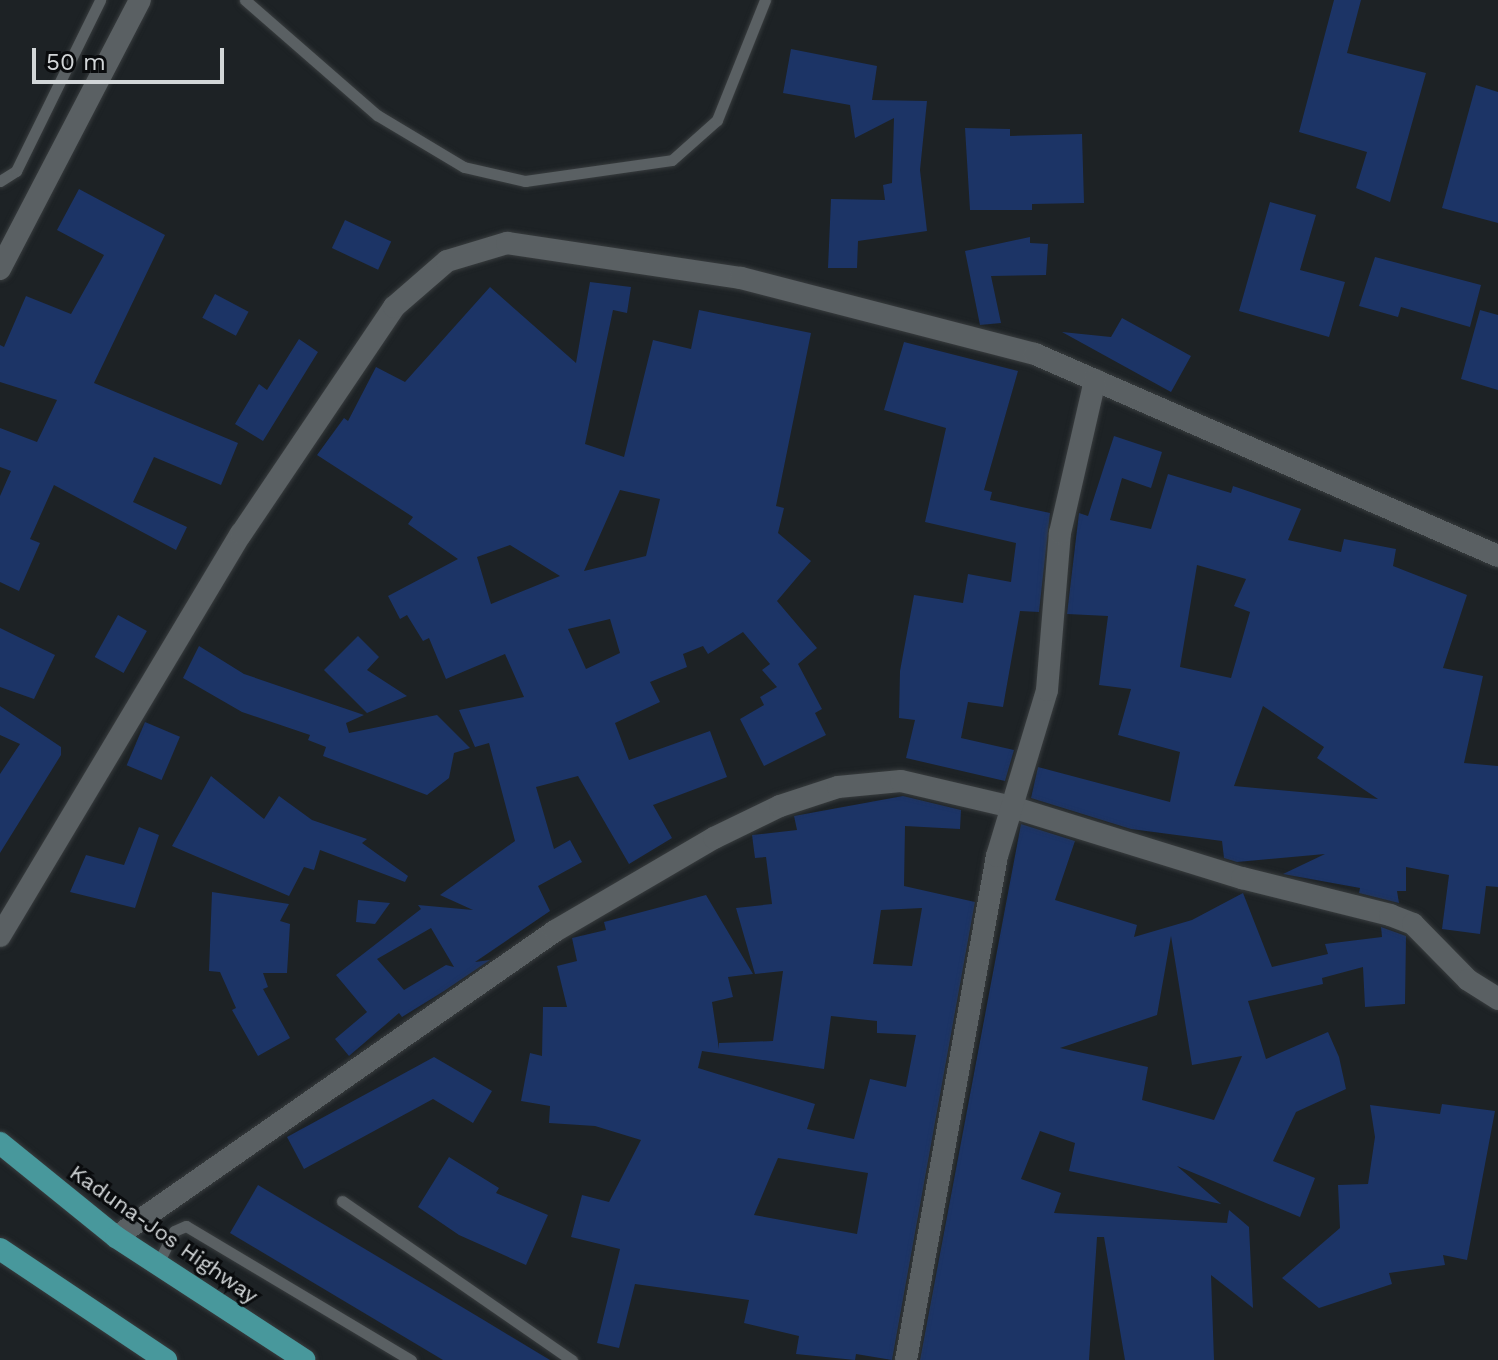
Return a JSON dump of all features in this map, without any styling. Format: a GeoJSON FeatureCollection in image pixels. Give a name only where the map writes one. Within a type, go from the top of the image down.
{"type":"FeatureCollection","features":[{"type":"Feature","properties":{"kind":"highway","name":"Kaduna-Jos Highway"},"geometry":{"type":"LineString","coordinates":[[0,1143],[116,1237],[305,1360]]}},
{"type":"Feature","properties":{"kind":"highway"},"geometry":{"type":"LineString","coordinates":[[0,1249],[166,1360]]}},
{"type":"Feature","properties":{"kind":"street"},"geometry":{"type":"LineString","coordinates":[[0,269],[140,0]]}},
{"type":"Feature","properties":{"kind":"street"},"geometry":{"type":"LineString","coordinates":[[0,936],[241,534],[394,307],[447,261],[507,243],[741,278],[1035,354],[1498,556]]}},
{"type":"Feature","properties":{"kind":"street"},"geometry":{"type":"LineString","coordinates":[[906,1360],[997,856],[1047,690],[1060,533],[1095,380]]}},
{"type":"Feature","properties":{"kind":"street"},"geometry":{"type":"LineString","coordinates":[[116,1237],[555,931],[780,806],[838,787],[901,781],[1012,807],[1242,878],[1413,924],[1468,980],[1498,999]]}},
{"type":"Feature","properties":{"kind":"lane"},"geometry":{"type":"LineString","coordinates":[[0,181],[16,171],[100,0]]}},
{"type":"Feature","properties":{"kind":"lane"},"geometry":{"type":"LineString","coordinates":[[245,0],[377,115],[464,167],[525,181],[672,160],[717,120],[765,0]]}},
{"type":"Feature","properties":{"kind":"lane"},"geometry":{"type":"LineString","coordinates":[[342,1201],[572,1360]]}},
{"type":"Feature","properties":{"kind":"lane"},"geometry":{"type":"LineString","coordinates":[[157,1265],[174,1231],[186,1226],[411,1360]]}},
{"type":"Feature","properties":{"kind":"building"},"geometry":{"type":"Polygon","coordinates":[[[1334,0],[1361,0],[1347,53],[1426,73],[1390,202],[1356,188],[1367,152],[1299,132],[1334,0]]]}},
{"type":"Feature","properties":{"kind":"building"},"geometry":{"type":"Polygon","coordinates":[[[791,49],[877,66],[872,100],[927,101],[920,170],[927,231],[858,241],[857,268],[828,268],[831,199],[885,200],[883,185],[892,183],[894,118],[855,138],[850,105],[783,93],[791,49]]]}},
{"type":"Feature","properties":{"kind":"building"},"geometry":{"type":"Polygon","coordinates":[[[1476,85],[1498,92],[1498,223],[1442,208],[1476,85]]]}},
{"type":"Feature","properties":{"kind":"building"},"geometry":{"type":"Polygon","coordinates":[[[965,128],[1010,129],[1010,136],[1082,134],[1084,203],[1032,204],[1032,210],[970,210],[965,128]]]}},
{"type":"Feature","properties":{"kind":"building"},"geometry":{"type":"Polygon","coordinates":[[[79,189],[165,235],[94,383],[238,443],[221,485],[154,457],[133,502],[187,527],[176,550],[54,485],[30,539],[40,543],[19,591],[0,582],[0,496],[11,471],[0,467],[0,428],[37,442],[57,400],[0,382],[0,345],[4,347],[26,296],[71,314],[104,255],[57,230],[79,189]]]}},
{"type":"Feature","properties":{"kind":"building"},"geometry":{"type":"Polygon","coordinates":[[[1270,202],[1316,215],[1300,270],[1345,282],[1329,337],[1239,311],[1270,202]]]}},
{"type":"Feature","properties":{"kind":"building"},"geometry":{"type":"Polygon","coordinates":[[[345,220],[391,242],[378,270],[332,248],[345,220]]]}},
{"type":"Feature","properties":{"kind":"building"},"geometry":{"type":"Polygon","coordinates":[[[1030,237],[1030,243],[1048,244],[1046,275],[991,276],[1001,323],[980,325],[965,251],[1030,237]]]}},
{"type":"Feature","properties":{"kind":"building"},"geometry":{"type":"Polygon","coordinates":[[[1375,257],[1481,285],[1470,327],[1401,307],[1398,317],[1359,306],[1375,257]]]}},
{"type":"Feature","properties":{"kind":"building"},"geometry":{"type":"Polygon","coordinates":[[[590,282],[631,287],[627,313],[613,310],[585,444],[624,457],[653,340],[691,349],[699,310],[811,333],[776,506],[784,508],[778,533],[811,561],[777,601],[817,648],[798,664],[822,709],[815,713],[826,735],[764,766],[740,719],[764,705],[760,697],[777,687],[762,670],[770,664],[743,632],[708,654],[703,646],[683,654],[687,667],[650,682],[660,702],[615,723],[629,760],[710,731],[727,777],[653,805],[672,838],[629,864],[578,776],[536,787],[554,849],[570,840],[582,862],[538,886],[550,911],[475,962],[490,960],[402,1017],[399,1013],[349,1056],[335,1039],[367,1012],[336,975],[421,909],[418,905],[473,910],[440,895],[515,841],[489,743],[475,747],[459,710],[524,697],[505,654],[446,679],[429,638],[423,641],[407,615],[400,619],[388,596],[458,559],[408,524],[413,517],[317,455],[344,418],[348,421],[376,367],[405,382],[490,287],[576,363],[590,282]],[[620,490],[584,571],[646,556],[660,499],[620,490]],[[510,545],[477,557],[491,604],[560,576],[510,545]],[[610,619],[568,629],[586,669],[620,653],[610,619]],[[431,928],[377,959],[404,990],[446,965],[454,967],[431,928]]]}},
{"type":"Feature","properties":{"kind":"building"},"geometry":{"type":"Polygon","coordinates":[[[215,294],[249,312],[236,336],[202,318],[215,294]]]}},
{"type":"Feature","properties":{"kind":"building"},"geometry":{"type":"Polygon","coordinates":[[[1480,310],[1498,315],[1498,390],[1461,379],[1480,310]]]}},
{"type":"Feature","properties":{"kind":"building"},"geometry":{"type":"Polygon","coordinates":[[[1122,318],[1191,356],[1171,392],[1062,332],[1111,337],[1122,318]]]}},
{"type":"Feature","properties":{"kind":"building"},"geometry":{"type":"Polygon","coordinates":[[[299,339],[318,352],[263,441],[235,424],[259,384],[267,390],[299,339]]]}},
{"type":"Feature","properties":{"kind":"building"},"geometry":{"type":"Polygon","coordinates":[[[904,342],[1018,371],[984,490],[992,492],[990,500],[1050,513],[1039,612],[1020,611],[1003,707],[968,702],[961,738],[1014,750],[1005,781],[906,758],[915,720],[899,718],[900,671],[914,595],[963,603],[968,574],[1011,582],[1016,543],[925,522],[946,428],[884,410],[904,342]]]}},
{"type":"Feature","properties":{"kind":"building"},"geometry":{"type":"Polygon","coordinates":[[[1114,436],[1162,452],[1151,488],[1122,478],[1110,520],[1151,529],[1168,474],[1231,493],[1233,486],[1301,509],[1288,540],[1341,552],[1344,539],[1396,549],[1393,566],[1467,595],[1443,668],[1483,676],[1464,763],[1498,766],[1498,887],[1486,886],[1480,934],[1442,929],[1449,875],[1406,867],[1406,891],[1397,891],[1399,903],[1359,893],[1360,888],[1283,874],[1325,854],[1237,862],[1224,858],[1222,841],[1131,829],[1031,798],[1038,767],[1170,802],[1180,752],[1118,735],[1131,689],[1099,685],[1108,616],[1067,614],[1079,513],[1088,516],[1114,436]],[[1197,565],[1180,667],[1231,678],[1250,612],[1234,606],[1246,579],[1197,565]],[[1263,706],[1234,786],[1378,799],[1317,758],[1324,747],[1263,706]]]}},
{"type":"Feature","properties":{"kind":"building"},"geometry":{"type":"Polygon","coordinates":[[[118,615],[147,631],[124,673],[95,657],[118,615]]]}},
{"type":"Feature","properties":{"kind":"building"},"geometry":{"type":"Polygon","coordinates":[[[0,628],[55,655],[34,699],[0,687],[0,628]]]}},
{"type":"Feature","properties":{"kind":"building"},"geometry":{"type":"Polygon","coordinates":[[[358,636],[379,657],[367,670],[407,696],[367,713],[324,670],[358,636]]]}},
{"type":"Feature","properties":{"kind":"building"},"geometry":{"type":"Polygon","coordinates":[[[199,646],[244,674],[364,715],[346,723],[349,733],[437,715],[470,748],[454,753],[449,778],[427,795],[323,756],[326,747],[308,740],[310,735],[242,712],[183,678],[199,646]]]}},
{"type":"Feature","properties":{"kind":"building"},"geometry":{"type":"Polygon","coordinates":[[[0,706],[61,747],[61,755],[0,853],[0,774],[20,744],[0,735],[0,706]]]}},
{"type":"Feature","properties":{"kind":"building"},"geometry":{"type":"Polygon","coordinates":[[[145,722],[180,737],[162,780],[127,765],[145,722]]]}},
{"type":"Feature","properties":{"kind":"building"},"geometry":{"type":"Polygon","coordinates":[[[211,776],[264,819],[279,796],[312,820],[367,839],[362,843],[408,876],[405,882],[320,850],[314,870],[304,867],[289,896],[172,846],[211,776]]]}},
{"type":"Feature","properties":{"kind":"building"},"geometry":{"type":"Polygon","coordinates":[[[903,796],[961,810],[960,829],[905,826],[904,886],[975,902],[892,1360],[856,1354],[855,1360],[796,1354],[799,1336],[744,1323],[749,1300],[635,1284],[619,1348],[597,1343],[620,1249],[571,1237],[582,1195],[609,1202],[641,1140],[595,1126],[549,1123],[550,1106],[521,1101],[530,1053],[542,1056],[543,1007],[567,1007],[557,966],[577,961],[572,938],[606,930],[604,922],[706,895],[753,974],[728,977],[733,997],[712,1002],[719,1049],[719,1043],[773,1041],[783,971],[755,974],[736,908],[772,904],[766,857],[755,858],[752,835],[797,830],[794,816],[903,796]],[[922,908],[881,910],[873,964],[912,966],[922,908]],[[831,1016],[824,1069],[702,1051],[698,1068],[815,1104],[807,1129],[854,1139],[870,1079],[906,1087],[916,1035],[877,1033],[877,1021],[831,1016]],[[778,1158],[754,1215],[857,1234],[868,1173],[778,1158]]]}},
{"type":"Feature","properties":{"kind":"building"},"geometry":{"type":"Polygon","coordinates":[[[1021,824],[1075,841],[1055,900],[1137,925],[1134,937],[1192,920],[1243,893],[1272,967],[1328,954],[1325,944],[1382,937],[1381,927],[1406,936],[1405,1004],[1365,1007],[1363,967],[1322,978],[1323,984],[1248,1001],[1266,1059],[1328,1032],[1339,1057],[1346,1089],[1296,1112],[1273,1161],[1315,1178],[1300,1217],[1177,1166],[1221,1204],[1069,1171],[1075,1143],[1040,1131],[1021,1179],[1061,1193],[1054,1213],[1227,1223],[1229,1210],[1249,1227],[1253,1308],[1211,1275],[1214,1360],[1125,1360],[1104,1237],[1097,1237],[1089,1360],[920,1360],[1021,824]],[[1171,936],[1157,1015],[1060,1048],[1148,1067],[1142,1100],[1214,1120],[1242,1056],[1192,1065],[1171,936]]]}},
{"type":"Feature","properties":{"kind":"building"},"geometry":{"type":"Polygon","coordinates":[[[139,827],[159,835],[135,908],[70,892],[86,855],[124,865],[139,827]]]}},
{"type":"Feature","properties":{"kind":"building"},"geometry":{"type":"Polygon","coordinates":[[[212,892],[289,904],[280,921],[290,924],[287,973],[263,973],[268,987],[263,989],[290,1038],[258,1056],[232,1010],[236,1008],[220,972],[209,971],[212,892]]]}},
{"type":"Feature","properties":{"kind":"building"},"geometry":{"type":"Polygon","coordinates":[[[358,900],[390,903],[375,924],[356,922],[358,900]]]}},
{"type":"Feature","properties":{"kind":"building"},"geometry":{"type":"Polygon","coordinates":[[[434,1057],[492,1091],[473,1123],[433,1099],[304,1169],[287,1137],[434,1057]]]}},
{"type":"Feature","properties":{"kind":"building"},"geometry":{"type":"Polygon","coordinates":[[[1442,1104],[1495,1111],[1467,1260],[1443,1255],[1445,1265],[1389,1273],[1392,1284],[1319,1308],[1282,1278],[1340,1228],[1338,1185],[1368,1184],[1375,1137],[1370,1105],[1440,1114],[1442,1104]]]}},
{"type":"Feature","properties":{"kind":"building"},"geometry":{"type":"Polygon","coordinates":[[[449,1157],[499,1188],[496,1193],[548,1215],[526,1265],[459,1235],[418,1207],[449,1157]]]}},
{"type":"Feature","properties":{"kind":"building"},"geometry":{"type":"Polygon","coordinates":[[[258,1185],[550,1360],[443,1360],[230,1233],[258,1185]]]}}]}
